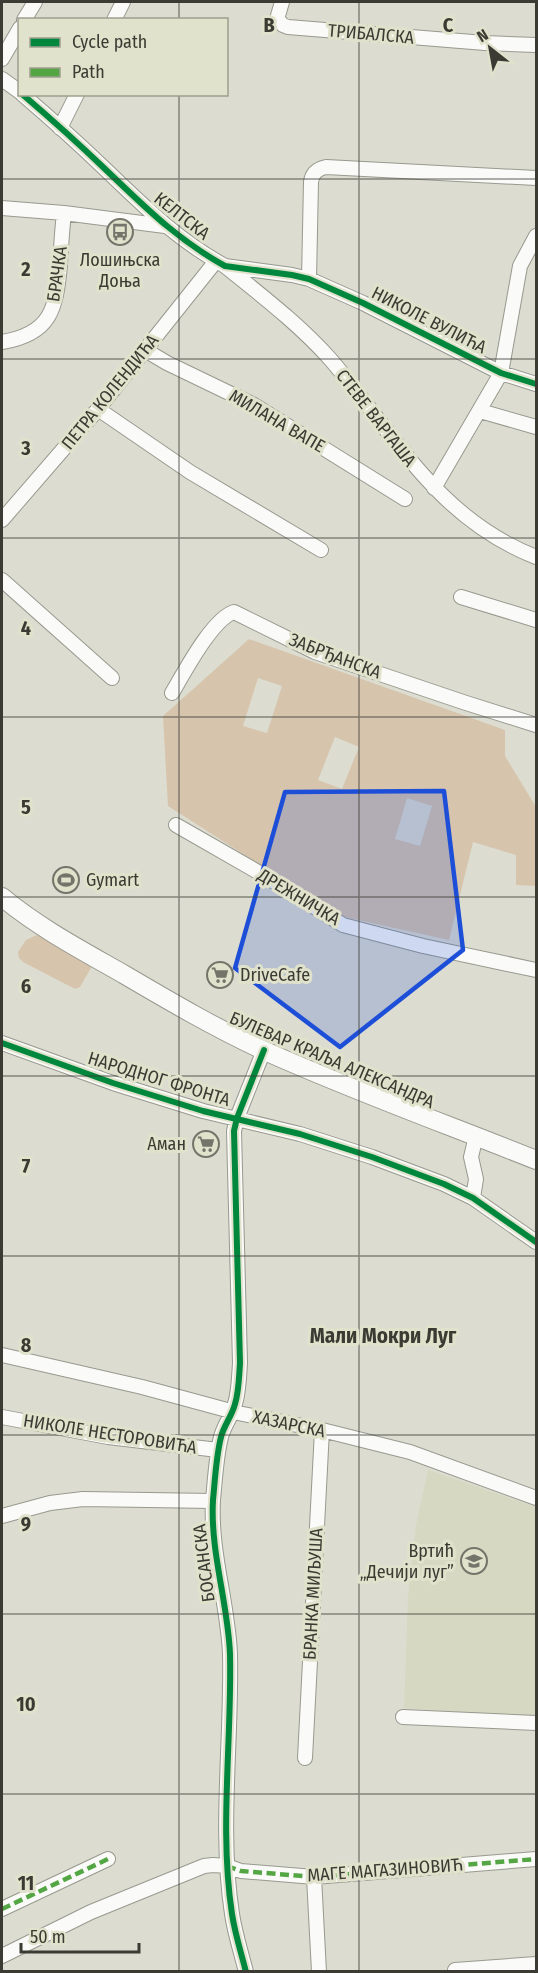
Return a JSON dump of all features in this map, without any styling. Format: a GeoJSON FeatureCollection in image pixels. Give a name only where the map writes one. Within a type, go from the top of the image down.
{"type":"FeatureCollection","features":[{"type":"Feature","properties":{"kind":"main road","name":"БУЛЕВАР КРАЉА АЛЕКСАНДРА"},"geometry":{"type":"LineString","coordinates":[[2,897],[36,922],[224,1031],[323,1076],[537,1160]]}},
{"type":"Feature","properties":{"kind":"street"},"geometry":{"type":"LineString","coordinates":[[25,18],[34,2]]}},
{"type":"Feature","properties":{"kind":"street"},"geometry":{"type":"LineString","coordinates":[[115,18],[123,2]]}},
{"type":"Feature","properties":{"kind":"street","name":"ТРИБАЛСКА"},"geometry":{"type":"LineString","coordinates":[[282,2],[277,15],[279,22],[288,27],[485,44],[537,45]]}},
{"type":"Feature","properties":{"kind":"street"},"geometry":{"type":"LineString","coordinates":[[2,59],[18,31]]}},
{"type":"Feature","properties":{"kind":"street"},"geometry":{"type":"LineString","coordinates":[[2,79],[18,91]]}},
{"type":"Feature","properties":{"kind":"street"},"geometry":{"type":"LineString","coordinates":[[24,96],[60,128],[76,96]]}},
{"type":"Feature","properties":{"kind":"street","name":"КЕЛТСКА"},"geometry":{"type":"LineString","coordinates":[[60,128],[165,226],[221,264],[309,279]]}},
{"type":"Feature","properties":{"kind":"street"},"geometry":{"type":"LineString","coordinates":[[309,279],[311,182],[319,169],[326,167],[537,178]]}},
{"type":"Feature","properties":{"kind":"street"},"geometry":{"type":"LineString","coordinates":[[2,208],[64,213],[165,226]]}},
{"type":"Feature","properties":{"kind":"street","name":"БРАЧКА"},"geometry":{"type":"LineString","coordinates":[[2,342],[32,332],[41,326],[52,310],[57,290],[64,213]]}},
{"type":"Feature","properties":{"kind":"street"},"geometry":{"type":"LineString","coordinates":[[434,488],[501,372],[520,266],[537,236]]}},
{"type":"Feature","properties":{"kind":"street","name":"ПЕТРА КОЛЕНДИЋА"},"geometry":{"type":"LineString","coordinates":[[2,520],[98,409],[145,350],[221,264]]}},
{"type":"Feature","properties":{"kind":"street","name":"СТЕВЕ ВАРГАША"},"geometry":{"type":"LineString","coordinates":[[221,264],[311,338],[434,488],[465,516],[493,536],[537,557]]}},
{"type":"Feature","properties":{"kind":"street","name":"НИКОЛЕ ВУЛИЋА"},"geometry":{"type":"LineString","coordinates":[[309,279],[363,303],[501,372],[537,384]]}},
{"type":"Feature","properties":{"kind":"street","name":"МИЛАНА ВАПЕ"},"geometry":{"type":"LineString","coordinates":[[145,350],[254,405],[405,499]]}},
{"type":"Feature","properties":{"kind":"street"},"geometry":{"type":"LineString","coordinates":[[98,409],[190,472],[321,550]]}},
{"type":"Feature","properties":{"kind":"street"},"geometry":{"type":"LineString","coordinates":[[480,411],[537,427]]}},
{"type":"Feature","properties":{"kind":"street"},"geometry":{"type":"LineString","coordinates":[[2,580],[112,678]]}},
{"type":"Feature","properties":{"kind":"street"},"geometry":{"type":"LineString","coordinates":[[461,597],[537,620]]}},
{"type":"Feature","properties":{"kind":"street","name":"ЗАБРЂАНСКА"},"geometry":{"type":"LineString","coordinates":[[172,693],[212,630],[223,618],[234,612],[315,652],[463,702],[537,724]]}},
{"type":"Feature","properties":{"kind":"street","name":"ДРЕЖНИЧКА"},"geometry":{"type":"LineString","coordinates":[[176,825],[344,925],[423,946],[537,970]]}},
{"type":"Feature","properties":{"kind":"street","name":"НАРОДНОГ ФРОНТА"},"geometry":{"type":"LineString","coordinates":[[2,1043],[113,1083],[203,1111],[300,1134],[372,1157],[473,1198],[537,1242]]}},
{"type":"Feature","properties":{"kind":"street","name":"БОСАНСКА"},"geometry":{"type":"LineString","coordinates":[[246,1971],[235,1934],[227,1866],[230,1653],[218,1572],[213,1502],[219,1450],[224,1427],[236,1401],[240,1363],[234,1131],[264,1050]]}},
{"type":"Feature","properties":{"kind":"street"},"geometry":{"type":"LineString","coordinates":[[473,1198],[476,1179],[471,1157],[476,1136]]}},
{"type":"Feature","properties":{"kind":"street","name":"ХАЗАРСКА"},"geometry":{"type":"LineString","coordinates":[[2,1355],[194,1400],[232,1412],[322,1430],[410,1452],[537,1498]]}},
{"type":"Feature","properties":{"kind":"street","name":"НИКОЛЕ НЕСТОРОВИЋА"},"geometry":{"type":"LineString","coordinates":[[2,1417],[108,1437],[219,1450]]}},
{"type":"Feature","properties":{"kind":"street","name":"БРАНКА МИЉУША"},"geometry":{"type":"LineString","coordinates":[[305,1758],[322,1430]]}},
{"type":"Feature","properties":{"kind":"street"},"geometry":{"type":"LineString","coordinates":[[2,1516],[50,1503],[83,1499],[213,1502]]}},
{"type":"Feature","properties":{"kind":"street"},"geometry":{"type":"LineString","coordinates":[[404,1717],[537,1723]]}},
{"type":"Feature","properties":{"kind":"street"},"geometry":{"type":"LineString","coordinates":[[2,1909],[108,1859]]}},
{"type":"Feature","properties":{"kind":"street","name":"МАГЕ МАГАЗИНОВИЋ"},"geometry":{"type":"LineString","coordinates":[[2,1956],[91,1912],[192,1870],[213,1864],[241,1871],[314,1877],[537,1859]]}},
{"type":"Feature","properties":{"kind":"street"},"geometry":{"type":"LineString","coordinates":[[314,1877],[319,1971]]}},
{"type":"Feature","properties":{"kind":"street"},"geometry":{"type":"LineString","coordinates":[[455,1970],[537,1964]]}},
{"type":"Feature","properties":{"kind":"highlighted area"},"geometry":{"type":"Polygon","coordinates":[[[444,791],[463,950],[340,1047],[235,968],[285,792],[444,791]]]}},
{"type":"Feature","properties":{"kind":"shaded area"},"geometry":{"type":"Polygon","coordinates":[[[249,639],[505,730],[505,756],[536,807],[536,886],[516,885],[516,855],[473,842],[449,940],[340,916],[168,806],[163,716],[249,639]],[[258,678],[243,726],[267,733],[282,686],[258,678]],[[335,737],[318,780],[342,789],[359,747],[335,737]],[[407,798],[395,839],[420,846],[432,806],[407,798]]]}},
{"type":"Feature","properties":{"kind":"shaded area"},"geometry":{"type":"Polygon","coordinates":[[[37,935],[90,964],[91,968],[80,987],[75,989],[19,958],[18,952],[26,940],[37,935]]]}},
{"type":"Feature","properties":{"kind":"shaded area","name":"Вртић „Дечији луг”"},"geometry":{"type":"Polygon","coordinates":[[[428,1470],[536,1507],[536,1719],[404,1708],[408,1597],[416,1525],[428,1470]]]}},
{"type":"Feature","properties":{"kind":"marked path"},"geometry":{"type":"LineString","coordinates":[[2,1909],[108,1859]]}},
{"type":"Feature","properties":{"kind":"marked path"},"geometry":{"type":"LineString","coordinates":[[227,1866],[241,1871],[314,1877],[536,1859]]}},
{"type":"Feature","properties":{"kind":"cycle path"},"geometry":{"type":"LineString","coordinates":[[24,96],[161,221],[207,256],[225,266],[309,279],[363,303],[501,373],[536,384]]}},
{"type":"Feature","properties":{"kind":"cycle path"},"geometry":{"type":"LineString","coordinates":[[2,1043],[113,1083],[203,1111],[300,1134],[372,1157],[444,1184],[473,1198],[536,1242]]}},
{"type":"Feature","properties":{"kind":"cycle path"},"geometry":{"type":"LineString","coordinates":[[246,1972],[236,1936],[228,1882],[226,1817],[230,1654],[214,1539],[213,1500],[219,1445],[232,1413],[239,1384],[234,1131],[264,1050]]}},
{"type":"Feature","properties":{"kind":"place","name":"Лошињска Доња"},"geometry":{"type":"Point","coordinates":[120,232]}},
{"type":"Feature","properties":{"kind":"place","name":"Gymart"},"geometry":{"type":"Point","coordinates":[66,880]}},
{"type":"Feature","properties":{"kind":"place","name":"DriveCafe"},"geometry":{"type":"Point","coordinates":[220,975]}},
{"type":"Feature","properties":{"kind":"place","name":"Аман"},"geometry":{"type":"Point","coordinates":[206,1144]}},
{"type":"Feature","properties":{"kind":"place","name":"Вртић „Дечији луг”"},"geometry":{"type":"Point","coordinates":[474,1561]}},
{"type":"Feature","properties":{"kind":"district","name":"Мали Мокри Луг"},"geometry":{"type":"Point","coordinates":[383,1336]}}]}
